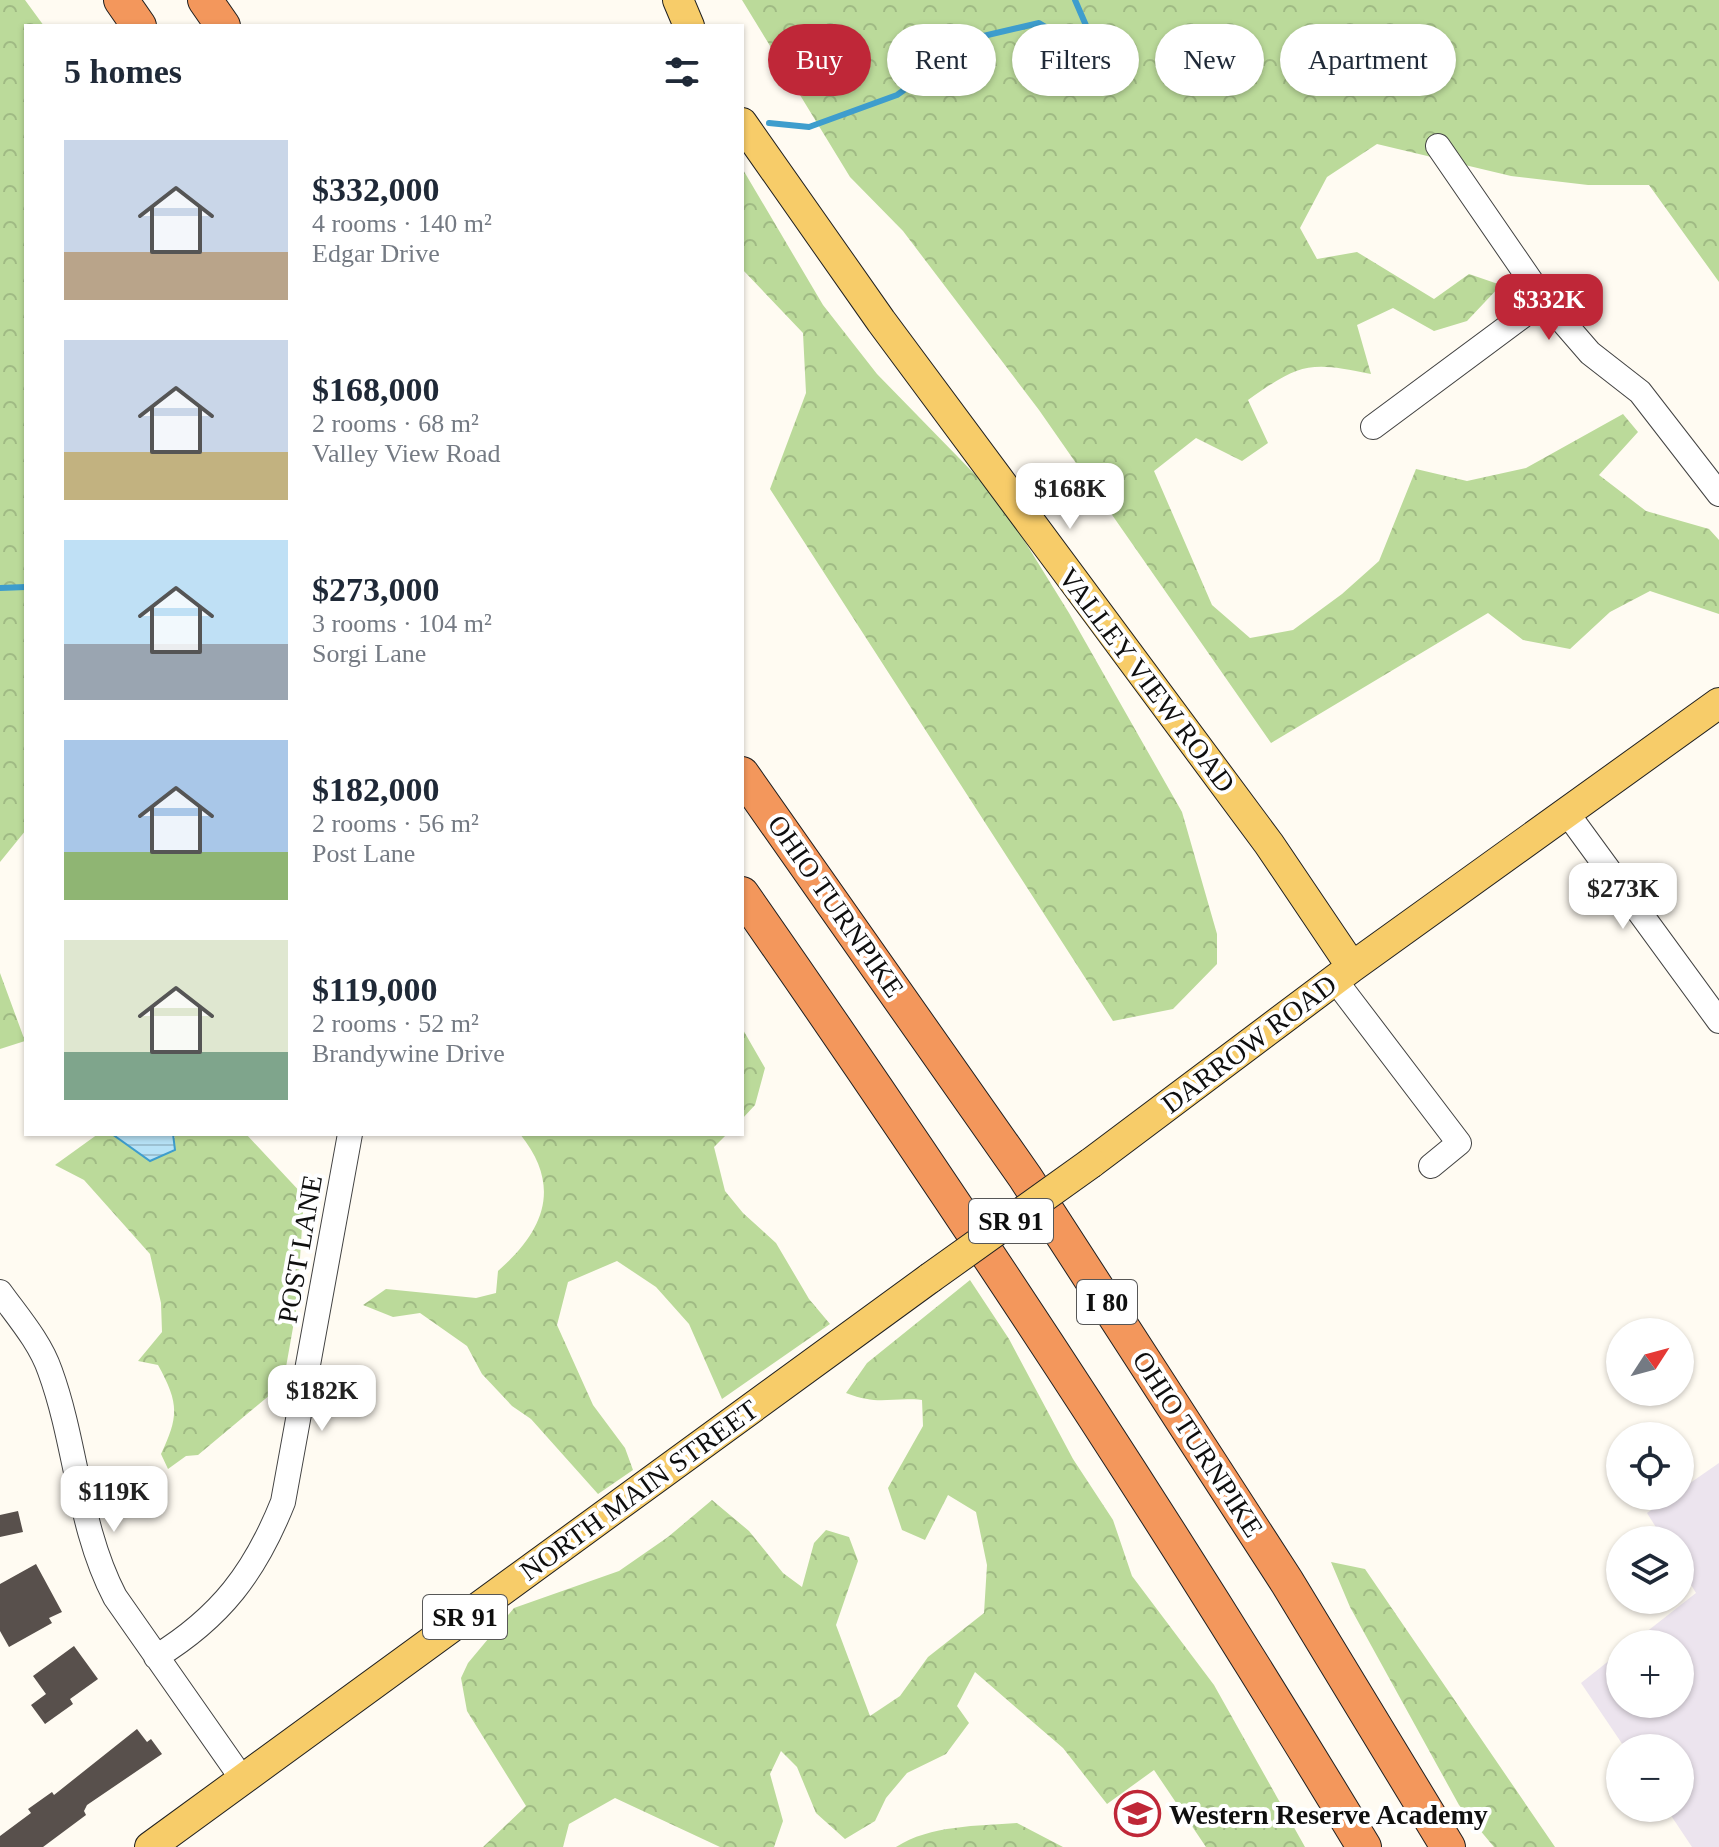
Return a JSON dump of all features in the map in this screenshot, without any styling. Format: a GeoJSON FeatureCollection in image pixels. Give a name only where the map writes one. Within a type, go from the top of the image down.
{"type":"FeatureCollection","features":[{"type":"Feature","properties":{"kind":"highway"},"geometry":{"type":"LineString","coordinates":[[121,0],[138,24]]}},
{"type":"Feature","properties":{"kind":"highway"},"geometry":{"type":"LineString","coordinates":[[205,0],[222,24]]}},
{"type":"Feature","properties":{"kind":"highway","name":"OHIO TURNPIKE"},"geometry":{"type":"LineString","coordinates":[[744,777],[1025,1177],[1287,1582],[1448,1847]]}},
{"type":"Feature","properties":{"kind":"highway","name":"I 80"},"geometry":{"type":"LineString","coordinates":[[744,897],[968,1224],[1115,1448],[1364,1847]]}},
{"type":"Feature","properties":{"kind":"main road"},"geometry":{"type":"LineString","coordinates":[[678,0],[688,24]]}},
{"type":"Feature","properties":{"kind":"main road","name":"VALLEY VIEW ROAD"},"geometry":{"type":"LineString","coordinates":[[744,126],[881,321],[1269,844],[1343,974]]}},
{"type":"Feature","properties":{"kind":"main road","name":"DARROW ROAD"},"geometry":{"type":"LineString","coordinates":[[780,1386],[1091,1163],[1343,974],[1719,703]]}},
{"type":"Feature","properties":{"kind":"main road","name":"NORTH MAIN STREET"},"geometry":{"type":"LineString","coordinates":[[150,1847],[780,1386]]}},
{"type":"Feature","properties":{"kind":"street"},"geometry":{"type":"LineString","coordinates":[[1438,146],[1544,300],[1590,353],[1640,392],[1719,494]]}},
{"type":"Feature","properties":{"kind":"street"},"geometry":{"type":"LineString","coordinates":[[1373,427],[1544,300]]}},
{"type":"Feature","properties":{"kind":"street"},"geometry":{"type":"LineString","coordinates":[[1567,813],[1719,1021]]}},
{"type":"Feature","properties":{"kind":"street"},"geometry":{"type":"LineString","coordinates":[[1343,974],[1459,1143],[1431,1166]]}},
{"type":"Feature","properties":{"kind":"street","name":"POST LANE"},"geometry":{"type":"LineString","coordinates":[[156,1657],[230,1598],[266,1544],[283,1502],[350,1136]]}},
{"type":"Feature","properties":{"kind":"street"},"geometry":{"type":"LineString","coordinates":[[0,1292],[49,1368],[66,1421],[90,1538],[102,1574],[243,1780]]}},
{"type":"Feature","properties":{"kind":"shaded area"},"geometry":{"type":"Polygon","coordinates":[[[1719,1463],[1719,1847],[1692,1847],[1675,1822],[1694,1822],[1694,1734],[1616,1734],[1581,1683],[1606,1663],[1606,1718],[1694,1718],[1694,1630],[1649,1630],[1669,1614],[1694,1614],[1694,1526],[1655,1526],[1647,1513],[1651,1510],[1694,1510],[1694,1480],[1719,1463]]]}},
{"type":"Feature","properties":{"kind":"green space"},"geometry":{"type":"Polygon","coordinates":[[[0,0],[25,0],[43,24],[24,24],[24,832],[0,862],[0,0]]]}},
{"type":"Feature","properties":{"kind":"green space"},"geometry":{"type":"Polygon","coordinates":[[[742,0],[1719,0],[1719,282],[1649,185],[1588,185],[1511,176],[1377,144],[1327,177],[1300,228],[1317,259],[1357,252],[1434,299],[1469,274],[1501,285],[1467,321],[1434,331],[1393,308],[1357,325],[1371,374],[1333,367],[1293,372],[1248,400],[1268,443],[1242,461],[1196,438],[1154,471],[1212,605],[1250,638],[1293,630],[1342,594],[1379,561],[1416,469],[1467,481],[1526,468],[1623,414],[1638,432],[1599,475],[1646,511],[1709,529],[1719,540],[1719,614],[1650,591],[1610,612],[1570,649],[1523,640],[1488,613],[1271,743],[1039,410],[903,231],[850,177],[801,96],[871,96],[871,24],[768,24],[768,43],[742,0]]]}},
{"type":"Feature","properties":{"kind":"green space"},"geometry":{"type":"Polygon","coordinates":[[[744,171],[823,305],[877,374],[998,498],[1069,613],[1182,812],[1217,934],[1217,964],[1173,1009],[1113,1021],[770,489],[806,393],[803,333],[744,271],[744,171]]]}},
{"type":"Feature","properties":{"kind":"green space"},"geometry":{"type":"Polygon","coordinates":[[[0,973],[24,1041],[0,1049],[0,973]]]}},
{"type":"Feature","properties":{"kind":"green space"},"geometry":{"type":"Polygon","coordinates":[[[744,1031],[765,1068],[755,1105],[744,1117],[744,1031]]]}},
{"type":"Feature","properties":{"kind":"green space"},"geometry":{"type":"Polygon","coordinates":[[[95,1136],[248,1136],[304,1196],[297,1305],[283,1384],[198,1455],[186,1456],[168,1469],[161,1454],[171,1429],[173,1400],[158,1365],[138,1361],[162,1332],[161,1303],[150,1254],[84,1180],[55,1165],[95,1136]]]}},
{"type":"Feature","properties":{"kind":"green space"},"geometry":{"type":"Polygon","coordinates":[[[521,1136],[725,1136],[714,1147],[725,1191],[743,1213],[776,1243],[809,1299],[830,1324],[722,1399],[689,1324],[656,1287],[617,1261],[568,1282],[557,1325],[593,1405],[625,1448],[633,1470],[598,1494],[531,1419],[512,1406],[482,1374],[467,1346],[420,1313],[393,1317],[363,1305],[386,1289],[476,1298],[496,1293],[498,1271],[527,1240],[542,1207],[544,1189],[533,1153],[521,1136]]]}},
{"type":"Feature","properties":{"kind":"green space"},"geometry":{"type":"Polygon","coordinates":[[[970,1280],[1009,1339],[1073,1459],[1113,1520],[1132,1576],[1214,1685],[1305,1847],[1206,1847],[1154,1770],[1107,1804],[1063,1748],[975,1672],[957,1706],[969,1723],[946,1754],[907,1773],[886,1798],[875,1821],[845,1839],[816,1813],[797,1767],[781,1751],[770,1774],[783,1821],[774,1847],[720,1847],[615,1798],[569,1824],[563,1847],[483,1847],[526,1806],[467,1711],[461,1678],[468,1663],[514,1608],[619,1571],[668,1537],[712,1500],[749,1531],[783,1573],[802,1587],[814,1543],[826,1530],[849,1537],[858,1561],[836,1625],[870,1716],[900,1696],[928,1657],[984,1613],[987,1565],[976,1512],[948,1495],[925,1540],[902,1530],[888,1488],[923,1426],[922,1400],[876,1400],[846,1393],[867,1363],[970,1280]]]}},
{"type":"Feature","properties":{"kind":"green space"},"geometry":{"type":"Polygon","coordinates":[[[1331,1562],[1365,1569],[1555,1847],[1494,1847],[1459,1805],[1350,1607],[1331,1562]]]}},
{"type":"Feature","properties":{"kind":"green space"},"geometry":{"type":"Polygon","coordinates":[[[1017,1823],[1063,1847],[896,1847],[924,1834],[939,1831],[1017,1823]]]}},
{"type":"Feature","properties":{"kind":"water"},"geometry":{"type":"Polygon","coordinates":[[[115,1136],[173,1136],[175,1150],[150,1161],[115,1136]]]}},
{"type":"Feature","properties":{"kind":"building"},"geometry":{"type":"Polygon","coordinates":[[[18,1511],[23,1532],[0,1537],[0,1515],[18,1511]]]}},
{"type":"Feature","properties":{"kind":"building"},"geometry":{"type":"Polygon","coordinates":[[[36,1564],[62,1612],[49,1618],[52,1623],[9,1647],[0,1631],[0,1584],[36,1564]]]}},
{"type":"Feature","properties":{"kind":"building"},"geometry":{"type":"Polygon","coordinates":[[[74,1646],[98,1679],[70,1699],[73,1704],[45,1724],[31,1705],[46,1694],[33,1676],[74,1646]]]}},
{"type":"Feature","properties":{"kind":"building"},"geometry":{"type":"Polygon","coordinates":[[[137,1729],[147,1742],[151,1739],[162,1754],[87,1805],[86,1815],[43,1847],[0,1847],[0,1836],[31,1813],[28,1809],[52,1792],[54,1795],[137,1729]]]}},
{"type":"Feature","properties":{"kind":"waterway"},"geometry":{"type":"LineString","coordinates":[[769,123],[809,127],[897,95],[979,37],[1039,23],[1072,43],[1088,30],[1075,0]]}},
{"type":"Feature","properties":{"kind":"waterway"},"geometry":{"type":"LineString","coordinates":[[0,588],[24,587]]}},
{"type":"Feature","properties":{"kind":"place","name":"Western Reserve Academy"},"geometry":{"type":"Point","coordinates":[1138,1814]}}]}
